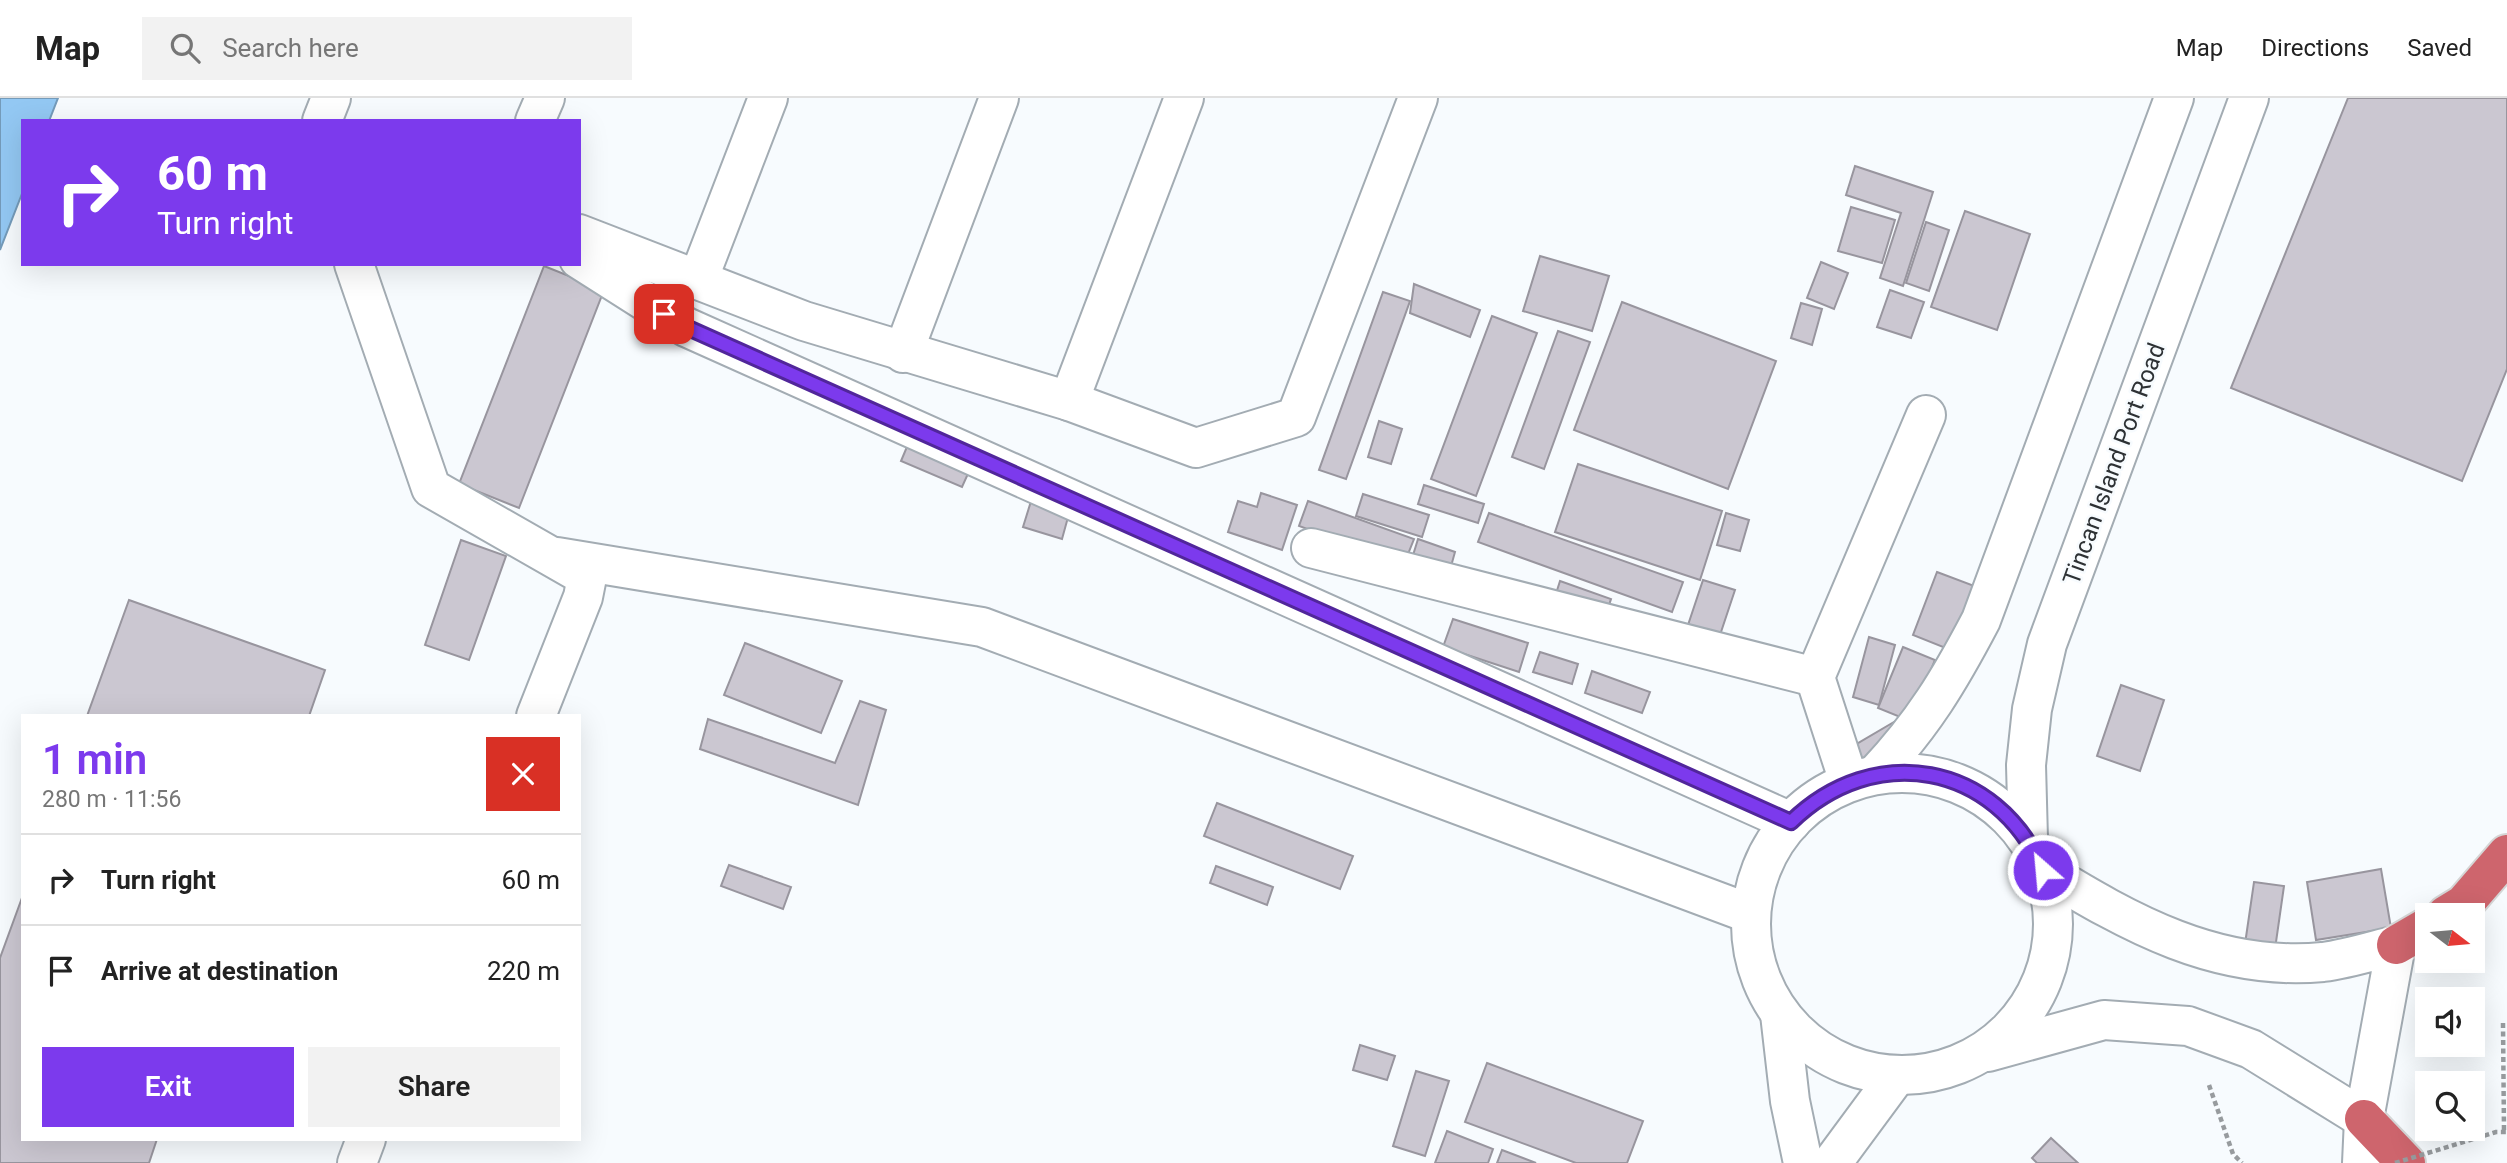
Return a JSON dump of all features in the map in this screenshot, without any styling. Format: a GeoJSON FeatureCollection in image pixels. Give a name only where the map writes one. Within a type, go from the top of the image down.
{"type":"FeatureCollection","features":[{"type":"Feature","properties":{"kind":"highway"},"geometry":{"type":"LineString","coordinates":[[2465,903],[2507,854]]}},
{"type":"Feature","properties":{"kind":"highway"},"geometry":{"type":"LineString","coordinates":[[2364,1119],[2406,1163]]}},
{"type":"Feature","properties":{"kind":"street"},"geometry":{"type":"LineString","coordinates":[[323,119],[331,98]]}},
{"type":"Feature","properties":{"kind":"street"},"geometry":{"type":"LineString","coordinates":[[536,119],[545,98]]}},
{"type":"Feature","properties":{"kind":"street"},"geometry":{"type":"LineString","coordinates":[[698,280],[768,98]]}},
{"type":"Feature","properties":{"kind":"street"},"geometry":{"type":"LineString","coordinates":[[903,353],[999,98]]}},
{"type":"Feature","properties":{"kind":"street"},"geometry":{"type":"LineString","coordinates":[[1069,401],[1184,98]]}},
{"type":"Feature","properties":{"kind":"street"},"geometry":{"type":"LineString","coordinates":[[581,235],[804,321],[1069,401],[1196,448],[1296,417],[1418,98]]}},
{"type":"Feature","properties":{"kind":"street"},"geometry":{"type":"LineString","coordinates":[[1862,778],[1901,747],[1944,691],[1981,620],[2174,98]]}},
{"type":"Feature","properties":{"kind":"street","name":"Tincan Island Port Road"},"geometry":{"type":"LineString","coordinates":[[1979,1054],[2003,1036],[2023,1013],[2039,988],[2053,929],[2051,899],[2036,855],[2027,754],[2032,709],[2047,644],[2249,98]]}},
{"type":"Feature","properties":{"kind":"street"},"geometry":{"type":"LineString","coordinates":[[581,260],[686,327],[1791,822]]}},
{"type":"Feature","properties":{"kind":"street"},"geometry":{"type":"LineString","coordinates":[[355,266],[431,488],[587,576],[583,597],[537,714]]}},
{"type":"Feature","properties":{"kind":"street"},"geometry":{"type":"LineString","coordinates":[[1862,778],[1815,677],[1926,415]]}},
{"type":"Feature","properties":{"kind":"street"},"geometry":{"type":"LineString","coordinates":[[1311,548],[1815,677]]}},
{"type":"Feature","properties":{"kind":"street"},"geometry":{"type":"LineString","coordinates":[[557,558],[982,627],[1751,914]]}},
{"type":"Feature","properties":{"kind":"street"},"geometry":{"type":"LineString","coordinates":[[2364,1119],[2251,1049],[2188,1027],[2104,1020],[1979,1054],[1954,1067],[1926,1074],[1870,1072],[1844,1064],[1819,1051],[1798,1034],[1780,1014],[1757,967],[1751,914],[1763,865],[1791,822],[1827,792],[1862,778],[1905,772],[1934,775],[1961,784],[1987,798],[2009,817],[2036,855],[2108,910],[2172,941],[2255,960],[2323,962],[2412,936]]}},
{"type":"Feature","properties":{"kind":"street"},"geometry":{"type":"LineString","coordinates":[[2362,1163],[2364,1119],[2412,936]]}},
{"type":"Feature","properties":{"kind":"street"},"geometry":{"type":"LineString","coordinates":[[1780,1014],[1790,1101],[1803,1163]]}},
{"type":"Feature","properties":{"kind":"street"},"geometry":{"type":"LineString","coordinates":[[1832,1163],[1897,1075]]}},
{"type":"Feature","properties":{"kind":"street"},"geometry":{"type":"LineString","coordinates":[[357,1163],[365,1141]]}},
{"type":"Feature","properties":{"kind":"path"},"geometry":{"type":"LineString","coordinates":[[2395,1163],[2496,1132],[2506,1132],[2504,1023]]}},
{"type":"Feature","properties":{"kind":"path"},"geometry":{"type":"LineString","coordinates":[[2209,1085],[2233,1154],[2242,1163]]}},
{"type":"Feature","properties":{"kind":"water"},"geometry":{"type":"Polygon","coordinates":[[[0,98],[58,98],[50,119],[21,119],[21,196],[0,250],[0,98]]]}},
{"type":"Feature","properties":{"kind":"building"},"geometry":{"type":"Polygon","coordinates":[[[2348,98],[2507,98],[2507,369],[2462,481],[2231,388],[2348,98]]]}},
{"type":"Feature","properties":{"kind":"building"},"geometry":{"type":"Polygon","coordinates":[[[1855,166],[1933,192],[1903,286],[1880,278],[1901,213],[1846,195],[1855,166]]]}},
{"type":"Feature","properties":{"kind":"building"},"geometry":{"type":"Polygon","coordinates":[[[1851,207],[1895,220],[1882,263],[1838,251],[1851,207]]]}},
{"type":"Feature","properties":{"kind":"building"},"geometry":{"type":"Polygon","coordinates":[[[1965,211],[2030,234],[1997,330],[1931,307],[1965,211]]]}},
{"type":"Feature","properties":{"kind":"building"},"geometry":{"type":"Polygon","coordinates":[[[1926,222],[1949,230],[1929,291],[1906,283],[1926,222]]]}},
{"type":"Feature","properties":{"kind":"building"},"geometry":{"type":"Polygon","coordinates":[[[1540,256],[1609,276],[1592,331],[1523,311],[1540,256]]]}},
{"type":"Feature","properties":{"kind":"building"},"geometry":{"type":"Polygon","coordinates":[[[1821,262],[1848,273],[1834,309],[1807,298],[1821,262]]]}},
{"type":"Feature","properties":{"kind":"building"},"geometry":{"type":"Polygon","coordinates":[[[544,266],[604,290],[519,508],[459,484],[544,266]]]}},
{"type":"Feature","properties":{"kind":"building"},"geometry":{"type":"Polygon","coordinates":[[[1414,284],[1480,310],[1470,337],[1410,313],[1414,284]]]}},
{"type":"Feature","properties":{"kind":"building"},"geometry":{"type":"Polygon","coordinates":[[[1890,290],[1924,302],[1911,338],[1877,327],[1890,290]]]}},
{"type":"Feature","properties":{"kind":"building"},"geometry":{"type":"Polygon","coordinates":[[[1383,292],[1410,301],[1346,479],[1319,470],[1383,292]]]}},
{"type":"Feature","properties":{"kind":"building"},"geometry":{"type":"Polygon","coordinates":[[[1622,302],[1776,361],[1728,489],[1574,430],[1622,302]]]}},
{"type":"Feature","properties":{"kind":"building"},"geometry":{"type":"Polygon","coordinates":[[[1801,303],[1822,309],[1812,345],[1791,338],[1801,303]]]}},
{"type":"Feature","properties":{"kind":"building"},"geometry":{"type":"Polygon","coordinates":[[[1492,316],[1537,333],[1476,496],[1431,479],[1492,316]]]}},
{"type":"Feature","properties":{"kind":"building"},"geometry":{"type":"Polygon","coordinates":[[[1558,331],[1590,342],[1544,469],[1512,457],[1558,331]]]}},
{"type":"Feature","properties":{"kind":"building"},"geometry":{"type":"Polygon","coordinates":[[[1379,421],[1402,429],[1391,464],[1368,457],[1379,421]]]}},
{"type":"Feature","properties":{"kind":"building"},"geometry":{"type":"Polygon","coordinates":[[[914,430],[976,456],[962,487],[901,461],[914,430]]]}},
{"type":"Feature","properties":{"kind":"building"},"geometry":{"type":"Polygon","coordinates":[[[1578,464],[1722,511],[1700,580],[1555,532],[1578,464]]]}},
{"type":"Feature","properties":{"kind":"building"},"geometry":{"type":"Polygon","coordinates":[[[1424,485],[1484,504],[1478,523],[1418,504],[1424,485]]]}},
{"type":"Feature","properties":{"kind":"building"},"geometry":{"type":"Polygon","coordinates":[[[1261,493],[1297,505],[1282,550],[1228,532],[1238,501],[1257,507],[1261,493]]]}},
{"type":"Feature","properties":{"kind":"building"},"geometry":{"type":"Polygon","coordinates":[[[1363,494],[1429,515],[1422,537],[1356,516],[1363,494]]]}},
{"type":"Feature","properties":{"kind":"building"},"geometry":{"type":"Polygon","coordinates":[[[1032,498],[1070,510],[1062,539],[1023,527],[1032,498]]]}},
{"type":"Feature","properties":{"kind":"building"},"geometry":{"type":"Polygon","coordinates":[[[1308,501],[1414,539],[1404,564],[1299,526],[1308,501]]]}},
{"type":"Feature","properties":{"kind":"building"},"geometry":{"type":"Polygon","coordinates":[[[1489,513],[1683,582],[1672,612],[1478,542],[1489,513]]]}},
{"type":"Feature","properties":{"kind":"building"},"geometry":{"type":"Polygon","coordinates":[[[1726,513],[1749,520],[1740,551],[1717,545],[1726,513]]]}},
{"type":"Feature","properties":{"kind":"building"},"geometry":{"type":"Polygon","coordinates":[[[1418,539],[1455,552],[1448,577],[1410,565],[1418,539]]]}},
{"type":"Feature","properties":{"kind":"building"},"geometry":{"type":"Polygon","coordinates":[[[461,540],[506,556],[469,660],[425,645],[461,540]]]}},
{"type":"Feature","properties":{"kind":"building"},"geometry":{"type":"Polygon","coordinates":[[[1937,572],[1977,587],[1953,651],[1913,635],[1937,572]]]}},
{"type":"Feature","properties":{"kind":"building"},"geometry":{"type":"Polygon","coordinates":[[[1703,580],[1735,590],[1715,650],[1683,640],[1703,580]]]}},
{"type":"Feature","properties":{"kind":"building"},"geometry":{"type":"Polygon","coordinates":[[[1560,581],[1611,599],[1604,620],[1553,603],[1560,581]]]}},
{"type":"Feature","properties":{"kind":"building"},"geometry":{"type":"Polygon","coordinates":[[[129,600],[325,670],[310,714],[88,714],[129,600]]]}},
{"type":"Feature","properties":{"kind":"building"},"geometry":{"type":"Polygon","coordinates":[[[1453,619],[1528,643],[1519,672],[1443,647],[1453,619]]]}},
{"type":"Feature","properties":{"kind":"building"},"geometry":{"type":"Polygon","coordinates":[[[1869,637],[1895,645],[1879,705],[1853,697],[1869,637]]]}},
{"type":"Feature","properties":{"kind":"building"},"geometry":{"type":"Polygon","coordinates":[[[745,643],[842,681],[821,733],[724,695],[745,643]]]}},
{"type":"Feature","properties":{"kind":"building"},"geometry":{"type":"Polygon","coordinates":[[[1903,647],[1935,660],[1910,721],[1878,708],[1903,647]]]}},
{"type":"Feature","properties":{"kind":"building"},"geometry":{"type":"Polygon","coordinates":[[[1540,652],[1578,664],[1572,684],[1533,672],[1540,652]]]}},
{"type":"Feature","properties":{"kind":"building"},"geometry":{"type":"Polygon","coordinates":[[[1592,671],[1650,692],[1642,713],[1585,693],[1592,671]]]}},
{"type":"Feature","properties":{"kind":"building"},"geometry":{"type":"Polygon","coordinates":[[[2121,685],[2164,700],[2140,771],[2097,756],[2121,685]]]}},
{"type":"Feature","properties":{"kind":"building"},"geometry":{"type":"Polygon","coordinates":[[[860,701],[886,710],[858,805],[700,749],[708,719],[835,763],[860,701]]]}},
{"type":"Feature","properties":{"kind":"building"},"geometry":{"type":"Polygon","coordinates":[[[1899,719],[1864,762],[1855,745],[1899,719]]]}},
{"type":"Feature","properties":{"kind":"building"},"geometry":{"type":"Polygon","coordinates":[[[1217,803],[1353,856],[1340,889],[1204,836],[1217,803]]]}},
{"type":"Feature","properties":{"kind":"building"},"geometry":{"type":"Polygon","coordinates":[[[729,865],[791,887],[783,909],[721,886],[729,865]]]}},
{"type":"Feature","properties":{"kind":"building"},"geometry":{"type":"Polygon","coordinates":[[[1216,866],[1273,887],[1267,905],[1210,883],[1216,866]]]}},
{"type":"Feature","properties":{"kind":"building"},"geometry":{"type":"Polygon","coordinates":[[[2381,869],[2391,928],[2316,940],[2307,882],[2381,869]]]}},
{"type":"Feature","properties":{"kind":"building"},"geometry":{"type":"Polygon","coordinates":[[[2254,882],[2284,886],[2275,949],[2245,944],[2254,882]]]}},
{"type":"Feature","properties":{"kind":"building"},"geometry":{"type":"Polygon","coordinates":[[[21,900],[21,1141],[156,1141],[149,1163],[0,1163],[0,958],[21,900]]]}},
{"type":"Feature","properties":{"kind":"building"},"geometry":{"type":"Polygon","coordinates":[[[1360,1045],[1395,1056],[1387,1080],[1353,1070],[1360,1045]]]}},
{"type":"Feature","properties":{"kind":"building"},"geometry":{"type":"Polygon","coordinates":[[[1487,1063],[1643,1121],[1627,1163],[1576,1163],[1465,1122],[1487,1063]]]}},
{"type":"Feature","properties":{"kind":"building"},"geometry":{"type":"Polygon","coordinates":[[[1416,1071],[1449,1081],[1425,1156],[1393,1146],[1416,1071]]]}},
{"type":"Feature","properties":{"kind":"building"},"geometry":{"type":"Polygon","coordinates":[[[1447,1131],[1493,1149],[1488,1163],[1435,1163],[1447,1131]]]}},
{"type":"Feature","properties":{"kind":"building"},"geometry":{"type":"Polygon","coordinates":[[[2051,1138],[2078,1163],[2037,1163],[2032,1158],[2051,1138]]]}},
{"type":"Feature","properties":{"kind":"building"},"geometry":{"type":"Polygon","coordinates":[[[1502,1150],[1536,1163],[1497,1163],[1502,1150]]]}},
{"type":"Feature","properties":{"kind":"route"},"geometry":{"type":"LineString","coordinates":[[664,314],[686,327],[1791,822],[1827,792],[1849,782],[1875,774],[1905,772],[1934,775],[1961,784],[1987,798],[2009,817],[2028,839],[2043,870]]}}]}
